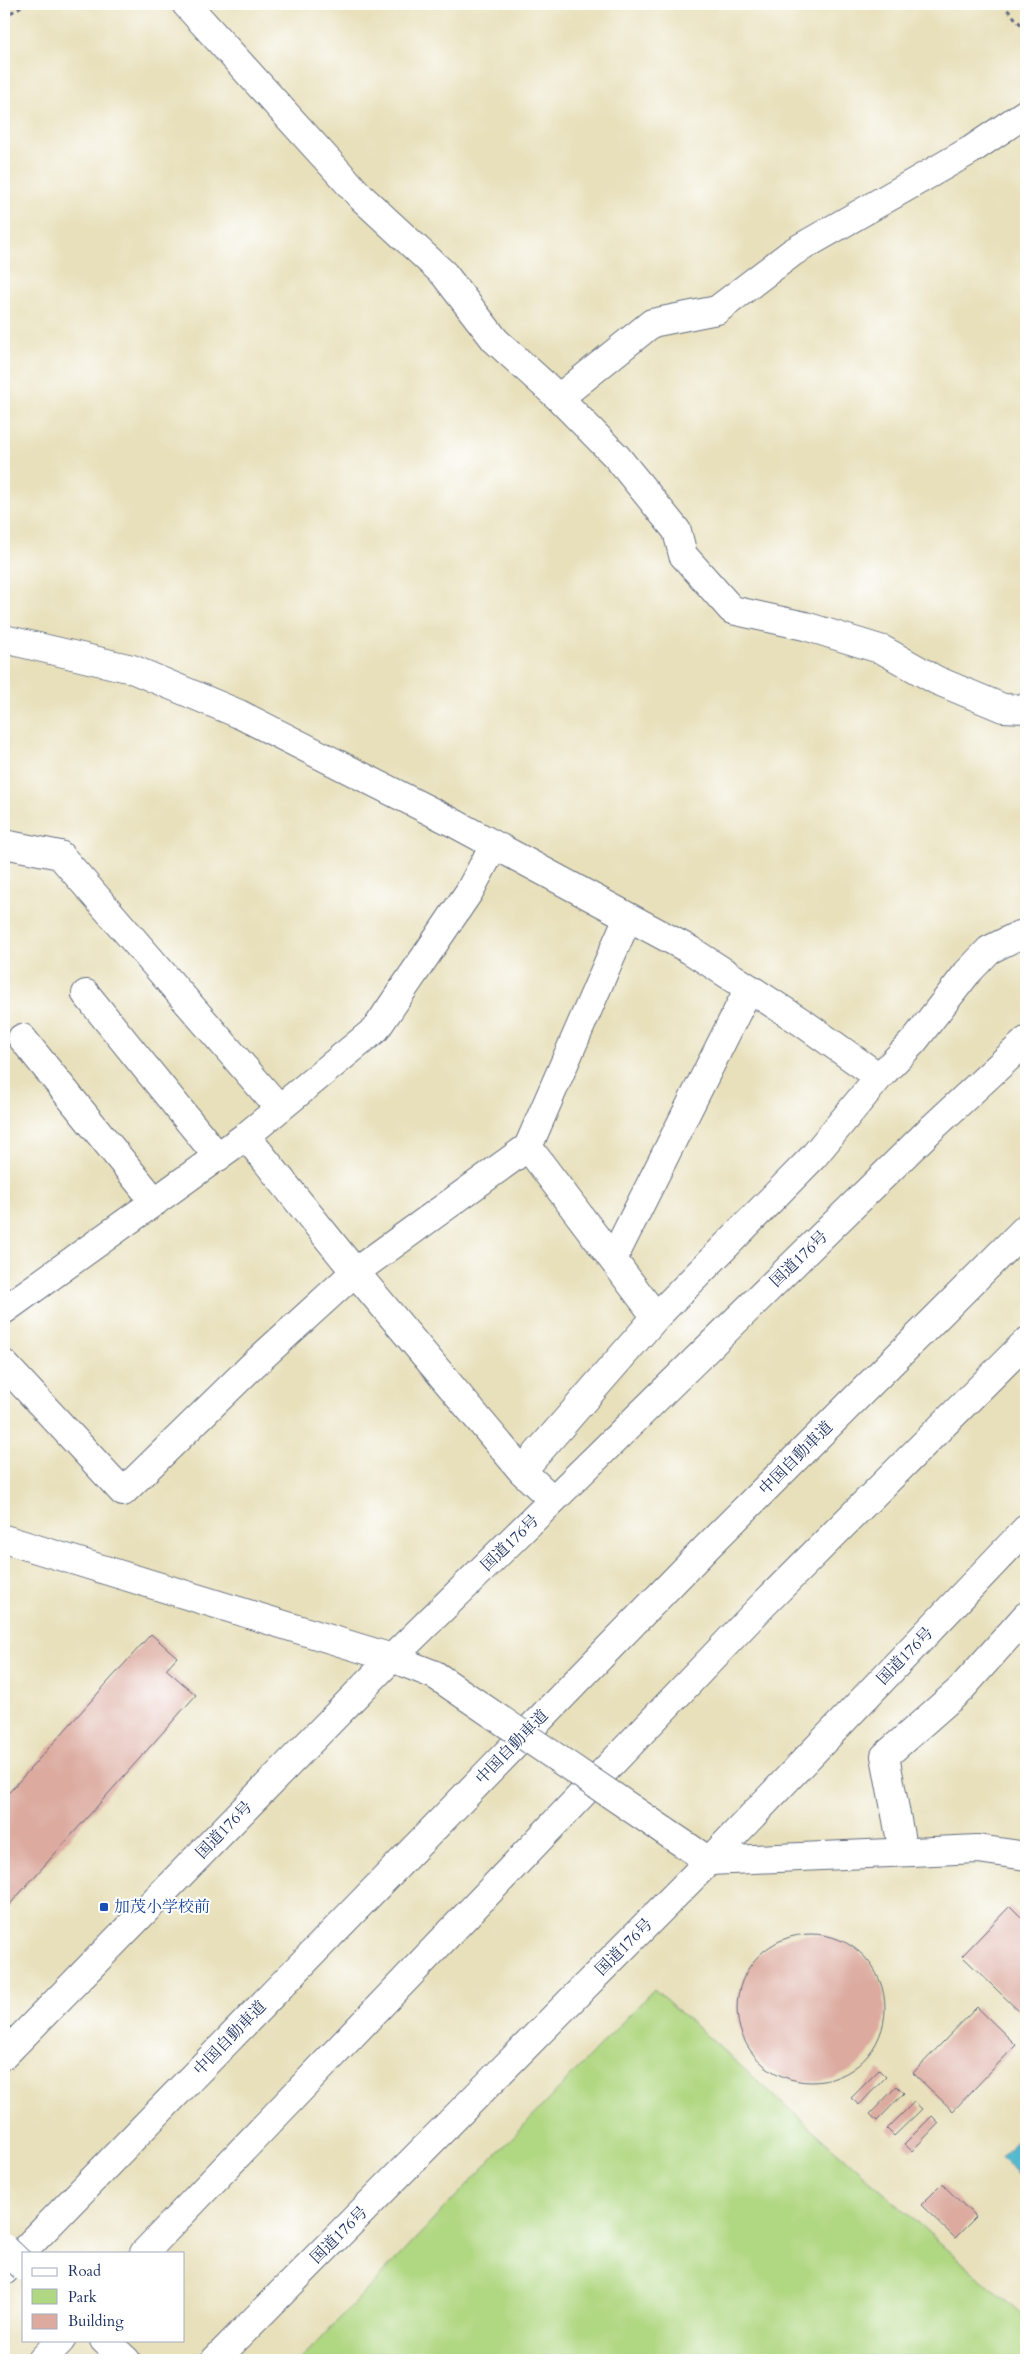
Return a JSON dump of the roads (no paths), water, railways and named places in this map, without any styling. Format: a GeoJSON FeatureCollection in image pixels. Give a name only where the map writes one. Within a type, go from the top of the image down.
{"type":"FeatureCollection","features":[{"type":"Feature","properties":{"kind":"main road"},"geometry":{"type":"LineString","coordinates":[[186,4],[362,198],[444,274],[495,340],[559,398],[617,457],[678,531],[683,555],[732,610],[805,626],[883,650],[936,680],[1003,708],[1026,709]]}},
{"type":"Feature","properties":{"kind":"main road"},"geometry":{"type":"LineString","coordinates":[[559,398],[652,323],[717,310],[793,252],[971,150],[1026,113]]}},
{"type":"Feature","properties":{"kind":"main road"},"geometry":{"type":"LineString","coordinates":[[4,639],[132,670],[221,706],[494,845],[690,950],[803,1022],[878,1077]]}},
{"type":"Feature","properties":{"kind":"main road"},"geometry":{"type":"LineString","coordinates":[[4,844],[60,855],[278,1108]]}},
{"type":"Feature","properties":{"kind":"main road"},"geometry":{"type":"LineString","coordinates":[[4,1310],[246,1136],[376,1029],[470,892],[494,845]]}},
{"type":"Feature","properties":{"kind":"main road"},"geometry":{"type":"LineString","coordinates":[[4,1364],[123,1492],[252,1366],[354,1272],[528,1147],[628,917]]}},
{"type":"Feature","properties":{"kind":"main road"},"geometry":{"type":"LineString","coordinates":[[522,1471],[656,1317],[813,1156],[878,1077],[914,1041],[967,973],[989,950],[1018,936]]}},
{"type":"Feature","properties":{"kind":"main road"},"geometry":{"type":"LineString","coordinates":[[613,1259],[748,988]]}},
{"type":"Feature","properties":{"kind":"main road"},"geometry":{"type":"LineString","coordinates":[[86,994],[218,1157]]}},
{"type":"Feature","properties":{"kind":"main road"},"geometry":{"type":"LineString","coordinates":[[930,1130],[1026,1030]]}},
{"type":"Feature","properties":{"kind":"main road"},"geometry":{"type":"LineString","coordinates":[[22,1038],[155,1202]]}},
{"type":"Feature","properties":{"kind":"main road","name":"国道176号"},"geometry":{"type":"LineString","coordinates":[[4,2055],[392,1658],[930,1130],[1026,1042]]}},
{"type":"Feature","properties":{"kind":"main road"},"geometry":{"type":"LineString","coordinates":[[246,1136],[354,1272],[522,1471],[553,1500]]}},
{"type":"Feature","properties":{"kind":"main road"},"geometry":{"type":"LineString","coordinates":[[528,1147],[656,1317]]}},
{"type":"Feature","properties":{"kind":"main road","name":"中国自動車道"},"geometry":{"type":"LineString","coordinates":[[22,2252],[707,1547],[1026,1228]]}},
{"type":"Feature","properties":{"kind":"main road"},"geometry":{"type":"LineString","coordinates":[[145,2252],[762,1606],[1026,1342]]}},
{"type":"Feature","properties":{"kind":"main road","name":"国道176号"},"geometry":{"type":"LineString","coordinates":[[215,2360],[709,1861],[1026,1529]]}},
{"type":"Feature","properties":{"kind":"main road"},"geometry":{"type":"LineString","coordinates":[[4,1539],[392,1658],[435,1674],[709,1861],[978,1849],[1026,1856]]}},
{"type":"Feature","properties":{"kind":"main road"},"geometry":{"type":"LineString","coordinates":[[903,1852],[885,1756],[960,1690],[1026,1616]]}},
{"type":"Feature","properties":{"kind":"main road"},"geometry":{"type":"LineString","coordinates":[[4,2248],[22,2265]]}},
{"type":"Feature","properties":{"kind":"main road","name":"中国自動車道"},"geometry":{"type":"LineString","coordinates":[[4,2271],[22,2252]]}},
{"type":"Feature","properties":{"kind":"main road"},"geometry":{"type":"LineString","coordinates":[[42,2360],[59,2342]]}},
{"type":"Feature","properties":{"kind":"main road"},"geometry":{"type":"LineString","coordinates":[[106,2342],[126,2360]]}},
{"type":"Feature","properties":{"kind":"water"},"geometry":{"type":"Polygon","coordinates":[[[1026,2130],[1026,2181],[1001,2158],[1026,2130]]]}},
{"type":"Feature","properties":{"kind":"place","name":"加茂小学校前"},"geometry":{"type":"Point","coordinates":[104,1907]}}]}
